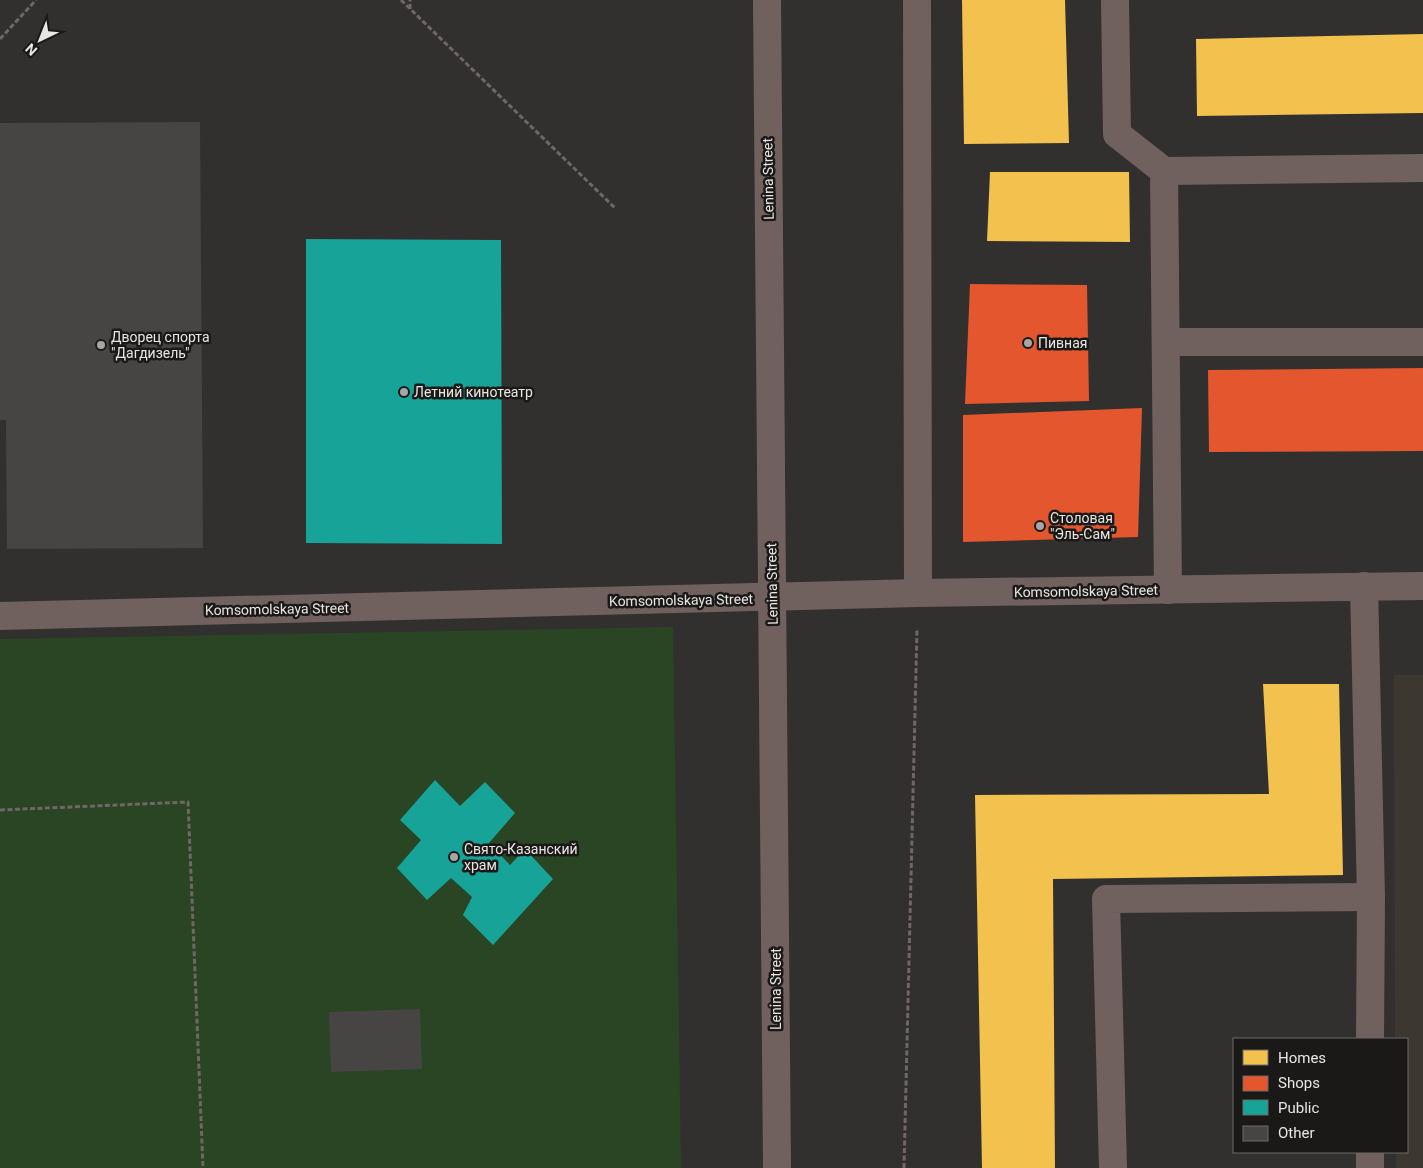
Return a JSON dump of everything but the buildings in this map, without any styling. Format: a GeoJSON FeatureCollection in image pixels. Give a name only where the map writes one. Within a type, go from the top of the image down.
{"type":"FeatureCollection","features":[{"type":"Feature","properties":{"kind":"street","name":"Lenina Street"},"geometry":{"type":"LineString","coordinates":[[767,0],[777,1168]]}},
{"type":"Feature","properties":{"kind":"street"},"geometry":{"type":"LineString","coordinates":[[917,0],[918,593]]}},
{"type":"Feature","properties":{"kind":"street"},"geometry":{"type":"LineString","coordinates":[[1115,0],[1117,134],[1164,171],[1423,168]]}},
{"type":"Feature","properties":{"kind":"street"},"geometry":{"type":"LineString","coordinates":[[1164,171],[1168,590]]}},
{"type":"Feature","properties":{"kind":"street"},"geometry":{"type":"LineString","coordinates":[[1166,342],[1423,342]]}},
{"type":"Feature","properties":{"kind":"street"},"geometry":{"type":"LineString","coordinates":[[1364,586],[1371,897],[1370,1038]]}},
{"type":"Feature","properties":{"kind":"street","name":"Komsomolskaya Street"},"geometry":{"type":"LineString","coordinates":[[0,616],[918,593],[1423,586]]}},
{"type":"Feature","properties":{"kind":"street"},"geometry":{"type":"LineString","coordinates":[[1113,1168],[1106,899],[1371,897]]}},
{"type":"Feature","properties":{"kind":"street"},"geometry":{"type":"LineString","coordinates":[[1370,1153],[1370,1168]]}},
{"type":"Feature","properties":{"kind":"path"},"geometry":{"type":"LineString","coordinates":[[0,39],[36,0]]}},
{"type":"Feature","properties":{"kind":"path"},"geometry":{"type":"LineString","coordinates":[[401,0],[615,208]]}},
{"type":"Feature","properties":{"kind":"path"},"geometry":{"type":"LineString","coordinates":[[410,0],[410,8]]}},
{"type":"Feature","properties":{"kind":"path"},"geometry":{"type":"LineString","coordinates":[[904,1168],[918,593]]}},
{"type":"Feature","properties":{"kind":"path"},"geometry":{"type":"LineString","coordinates":[[0,810],[188,802],[202,1168]]}},
{"type":"Feature","properties":{"kind":"shaded area"},"geometry":{"type":"Polygon","coordinates":[[[1394,675],[1423,675],[1423,1168],[1396,1168],[1396,1153],[1408,1153],[1408,1038],[1395,1038],[1394,675]]]}},
{"type":"Feature","properties":{"kind":"green space"},"geometry":{"type":"Polygon","coordinates":[[[673,627],[681,1168],[0,1168],[0,639],[673,627]]]}},
{"type":"Feature","properties":{"kind":"place","name":"Пивная"},"geometry":{"type":"Point","coordinates":[1028,343]}},
{"type":"Feature","properties":{"kind":"place","name":"Дворец спорта \"Дагдизель\""},"geometry":{"type":"Point","coordinates":[101,345]}},
{"type":"Feature","properties":{"kind":"place","name":"Летний кинотеатр"},"geometry":{"type":"Point","coordinates":[404,392]}},
{"type":"Feature","properties":{"kind":"place","name":"Столовая \"Эль-Сам\""},"geometry":{"type":"Point","coordinates":[1040,526]}},
{"type":"Feature","properties":{"kind":"place","name":"Свято-Казанский храм"},"geometry":{"type":"Point","coordinates":[454,857]}}]}
